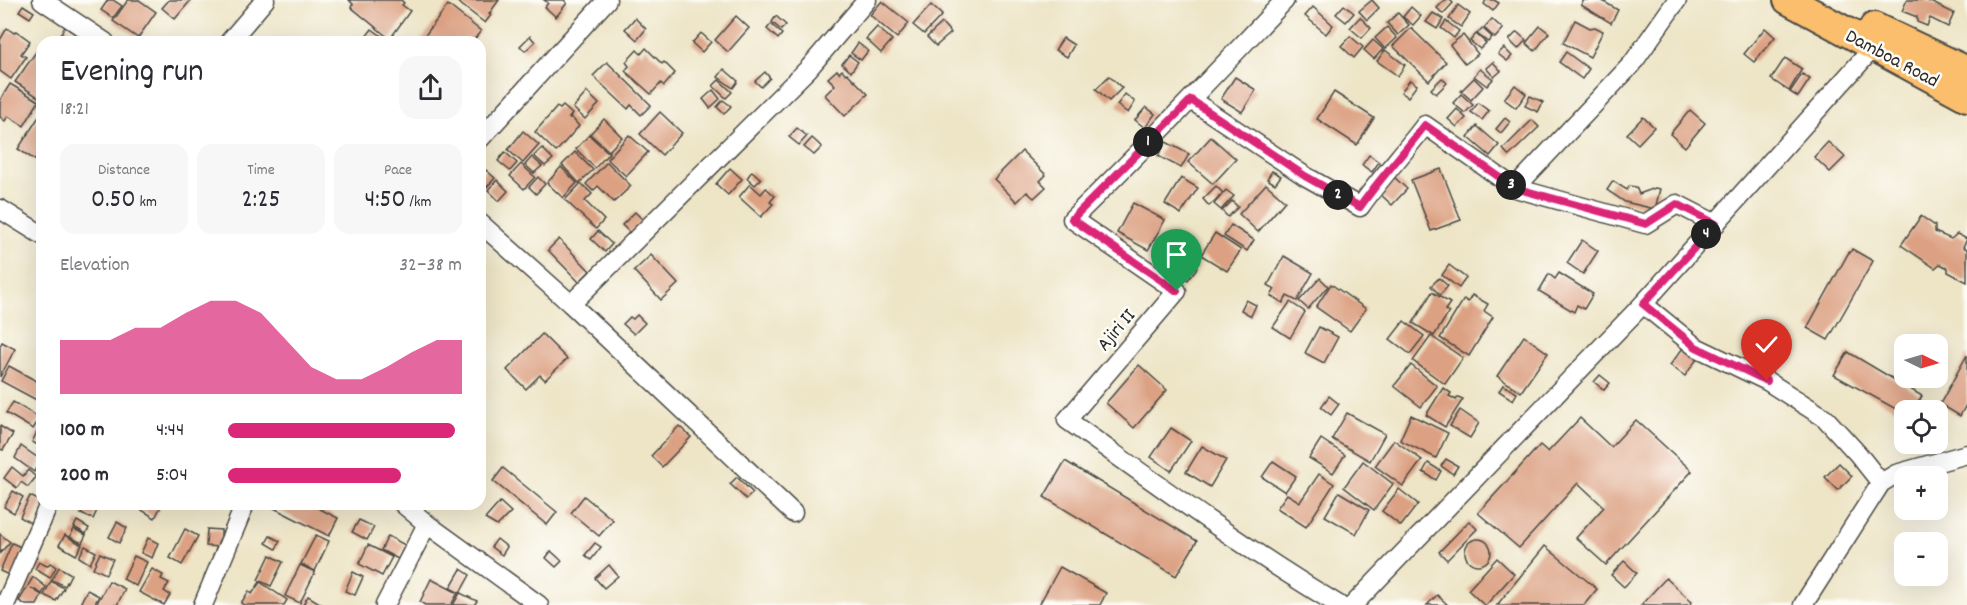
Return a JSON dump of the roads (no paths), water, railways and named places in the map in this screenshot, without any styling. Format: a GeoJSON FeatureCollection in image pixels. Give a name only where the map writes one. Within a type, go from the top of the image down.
{"type":"FeatureCollection","features":[{"type":"Feature","properties":{"kind":"main road","name":"Damboa Road"},"geometry":{"type":"LineString","coordinates":[[1788,0],[1878,39],[1967,70]]}},
{"type":"Feature","properties":{"kind":"main road","name":"Damboa Road"},"geometry":{"type":"LineString","coordinates":[[1823,0],[1967,97]]}},
{"type":"Feature","properties":{"kind":"street"},"geometry":{"type":"LineString","coordinates":[[234,36],[265,0]]}},
{"type":"Feature","properties":{"kind":"street"},"geometry":{"type":"LineString","coordinates":[[486,132],[607,0]]}},
{"type":"Feature","properties":{"kind":"street"},"geometry":{"type":"LineString","coordinates":[[571,304],[809,68],[867,0]]}},
{"type":"Feature","properties":{"kind":"street","name":"Ajiri II"},"geometry":{"type":"LineString","coordinates":[[1285,0],[1191,100],[1072,219],[1177,291],[1067,420],[1212,522],[1339,605]]}},
{"type":"Feature","properties":{"kind":"street"},"geometry":{"type":"LineString","coordinates":[[1515,188],[1632,64],[1677,0]]}},
{"type":"Feature","properties":{"kind":"street"},"geometry":{"type":"LineString","coordinates":[[53,3],[97,36]]}},
{"type":"Feature","properties":{"kind":"street"},"geometry":{"type":"LineString","coordinates":[[1353,605],[1643,304],[1878,39]]}},
{"type":"Feature","properties":{"kind":"street"},"geometry":{"type":"LineString","coordinates":[[1191,100],[1305,176],[1360,207],[1378,181],[1425,125],[1515,188],[1646,224],[1677,204],[1716,224]]}},
{"type":"Feature","properties":{"kind":"street"},"geometry":{"type":"LineString","coordinates":[[0,209],[36,231]]}},
{"type":"Feature","properties":{"kind":"street"},"geometry":{"type":"LineString","coordinates":[[486,228],[571,304],[793,513]]}},
{"type":"Feature","properties":{"kind":"street"},"geometry":{"type":"LineString","coordinates":[[1643,304],[1696,347],[1767,381],[1825,418],[1881,483]]}},
{"type":"Feature","properties":{"kind":"street"},"geometry":{"type":"LineString","coordinates":[[1803,605],[1881,483],[1896,474],[1967,454]]}},
{"type":"Feature","properties":{"kind":"street"},"geometry":{"type":"LineString","coordinates":[[5,605],[46,510]]}},
{"type":"Feature","properties":{"kind":"street"},"geometry":{"type":"LineString","coordinates":[[203,605],[243,510]]}},
{"type":"Feature","properties":{"kind":"street"},"geometry":{"type":"LineString","coordinates":[[410,510],[539,605]]}},
{"type":"Feature","properties":{"kind":"street"},"geometry":{"type":"LineString","coordinates":[[385,605],[427,524]]}}]}
